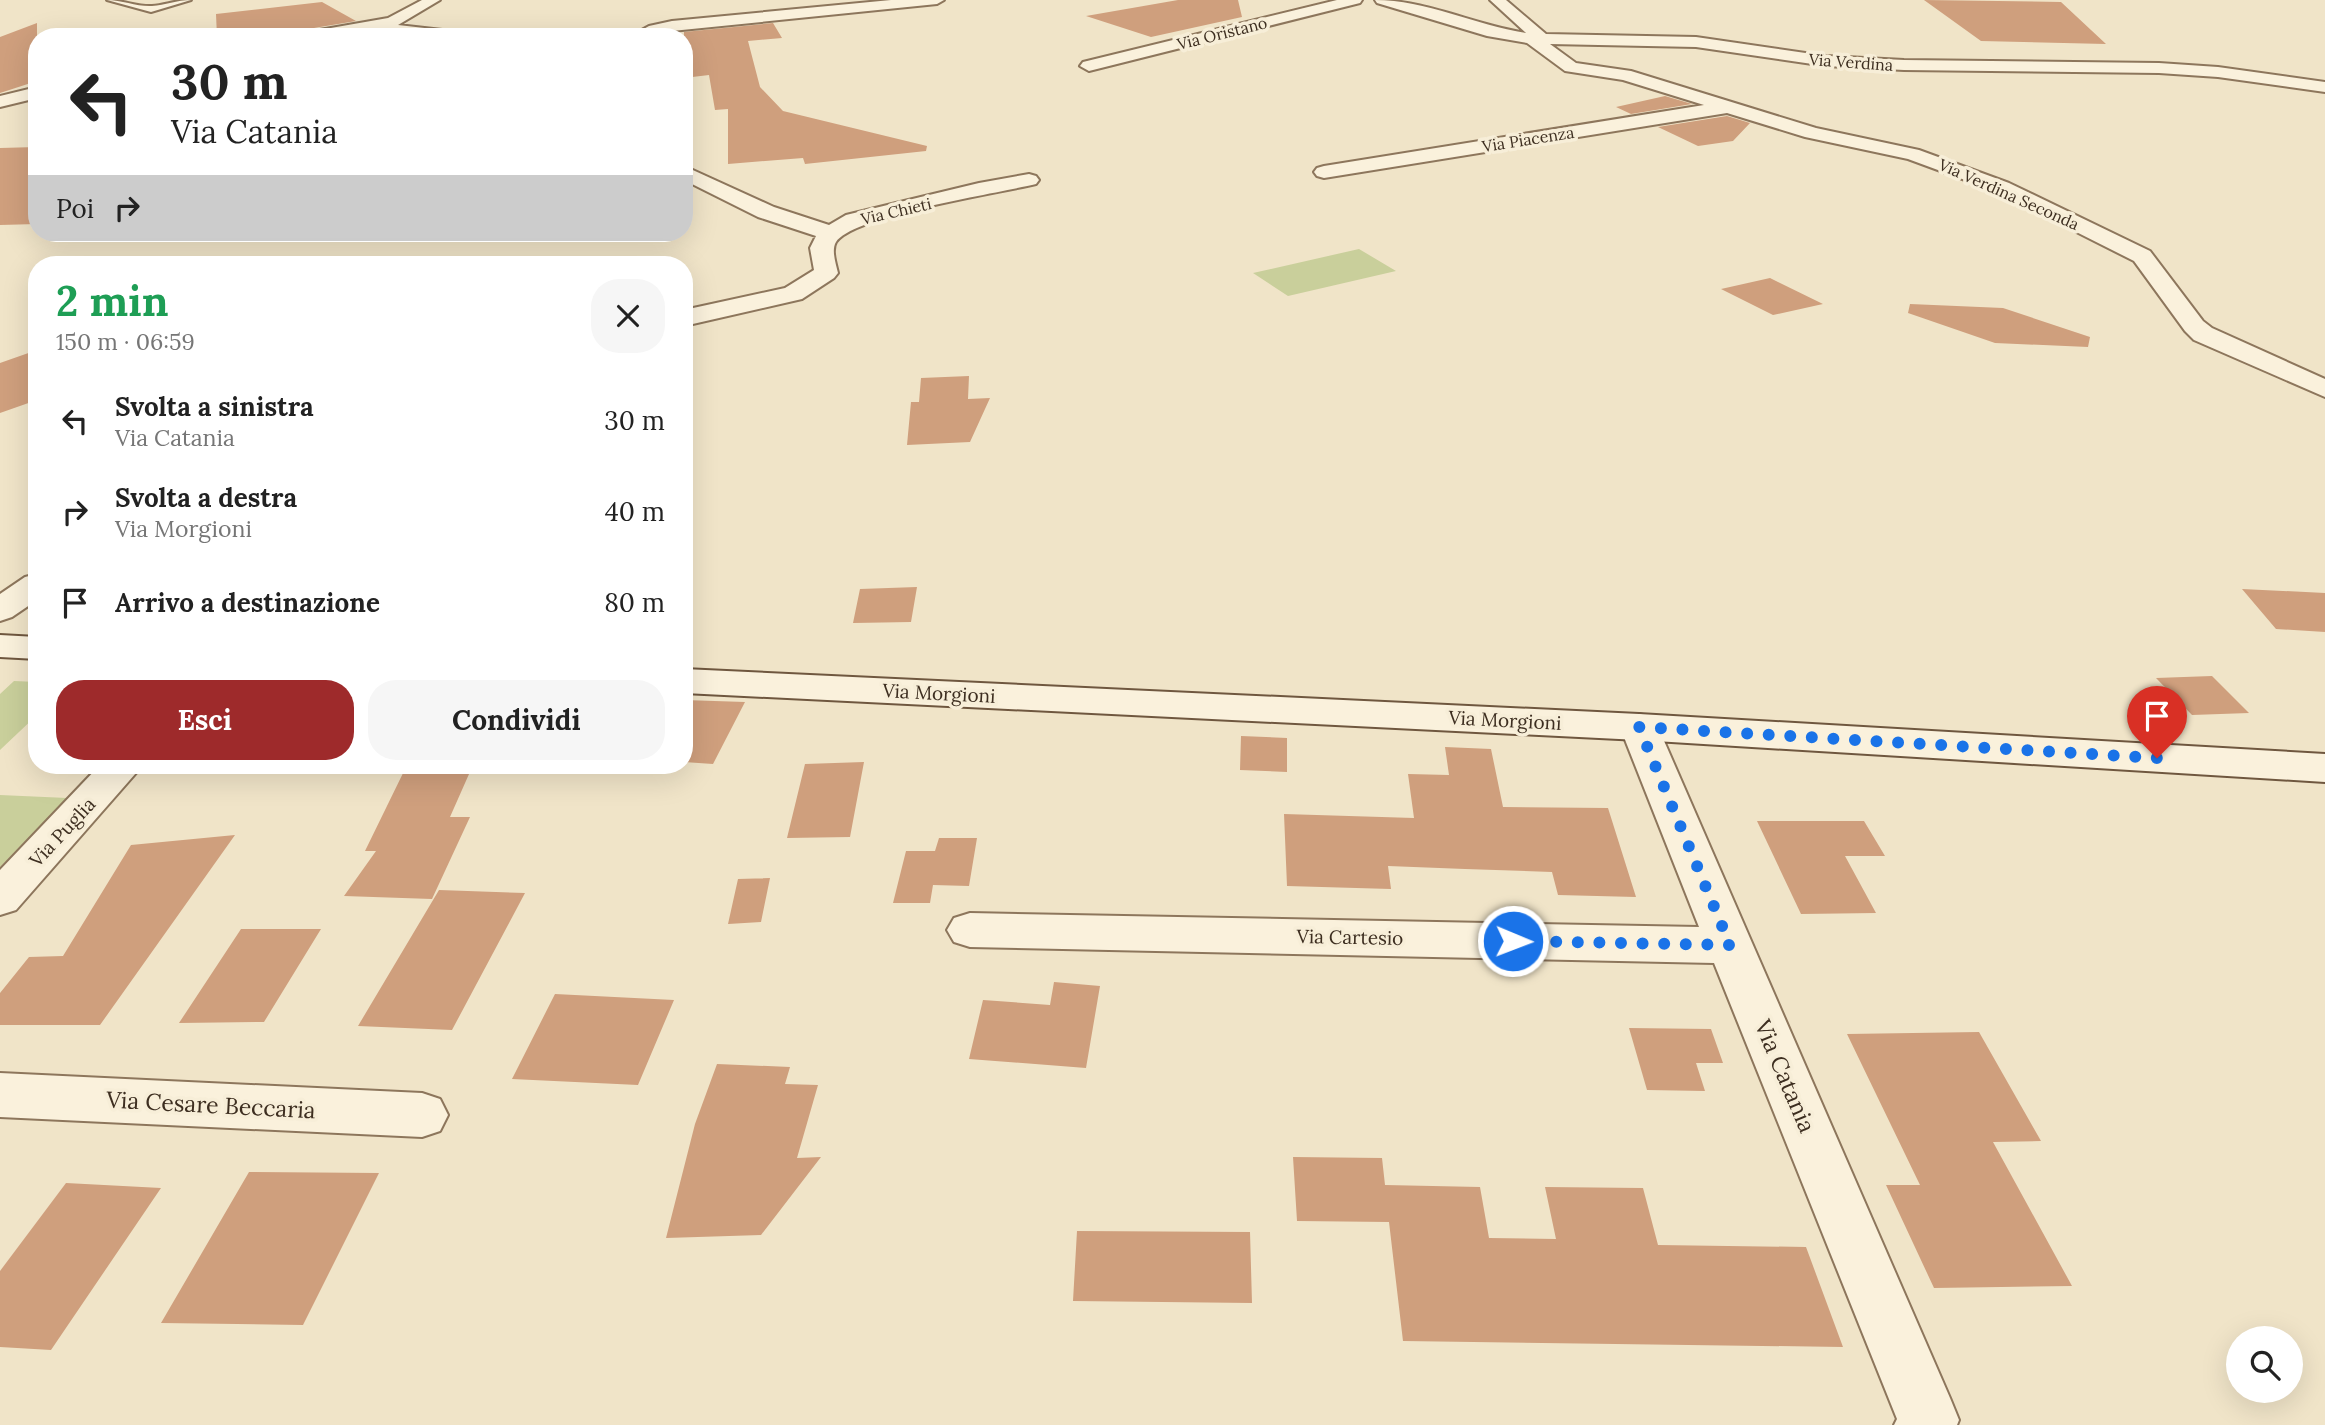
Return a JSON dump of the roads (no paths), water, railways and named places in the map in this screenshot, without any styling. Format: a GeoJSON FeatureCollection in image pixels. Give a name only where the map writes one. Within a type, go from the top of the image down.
{"type":"FeatureCollection","features":[{"type":"Feature","properties":{"kind":"street"},"geometry":{"type":"LineString","coordinates":[[359,28],[401,19],[433,0]]}},
{"type":"Feature","properties":{"kind":"street"},"geometry":{"type":"LineString","coordinates":[[661,28],[875,3],[937,0]]}},
{"type":"Feature","properties":{"kind":"street","name":"Via Oristano"},"geometry":{"type":"LineString","coordinates":[[1089,66],[1355,0]]}},
{"type":"Feature","properties":{"kind":"street","name":"Via Verdina"},"geometry":{"type":"LineString","coordinates":[[1382,0],[1493,33],[1537,39],[1696,42],[1826,61],[1904,65],[2183,70],[2325,87]]}},
{"type":"Feature","properties":{"kind":"street","name":"Via Verdina Seconda"},"geometry":{"type":"LineString","coordinates":[[1497,0],[1571,67],[1625,75],[1812,133],[1945,164],[2002,187],[2142,256],[2194,326],[2203,334],[2325,389]]}},
{"type":"Feature","properties":{"kind":"street"},"geometry":{"type":"LineString","coordinates":[[370,26],[386,28]]}},
{"type":"Feature","properties":{"kind":"street"},"geometry":{"type":"LineString","coordinates":[[0,102],[28,94]]}},
{"type":"Feature","properties":{"kind":"street","name":"Via Piacenza"},"geometry":{"type":"LineString","coordinates":[[1324,172],[1732,107]]}},
{"type":"Feature","properties":{"kind":"street"},"geometry":{"type":"LineString","coordinates":[[693,177],[742,202],[831,233],[822,248],[826,273],[811,285],[793,294],[693,316]]}},
{"type":"Feature","properties":{"kind":"street","name":"Via Chieti"},"geometry":{"type":"LineString","coordinates":[[831,233],[854,220],[880,212],[1029,180]]}},
{"type":"Feature","properties":{"kind":"street"},"geometry":{"type":"LineString","coordinates":[[696,203],[742,202]]}},
{"type":"Feature","properties":{"kind":"street"},"geometry":{"type":"LineString","coordinates":[[0,610],[28,590]]}},
{"type":"Feature","properties":{"kind":"street"},"geometry":{"type":"LineString","coordinates":[[0,646],[28,648]]}},
{"type":"Feature","properties":{"kind":"street","name":"Via Morgioni"},"geometry":{"type":"LineString","coordinates":[[693,681],[1639,727],[2325,768]]}},
{"type":"Feature","properties":{"kind":"street","name":"Via Catania"},"geometry":{"type":"LineString","coordinates":[[1639,727],[1928,1420],[1925,1425]]}},
{"type":"Feature","properties":{"kind":"street","name":"Via Puglia"},"geometry":{"type":"LineString","coordinates":[[0,898],[116,774]]}},
{"type":"Feature","properties":{"kind":"street","name":"Via Cartesio"},"geometry":{"type":"LineString","coordinates":[[970,930],[1730,945]]}},
{"type":"Feature","properties":{"kind":"street","name":"Via Cesare Beccaria"},"geometry":{"type":"LineString","coordinates":[[0,1095],[422,1115]]}},
{"type":"Feature","properties":{"kind":"lane"},"geometry":{"type":"LineString","coordinates":[[113,0],[151,9],[186,0]]}}]}
